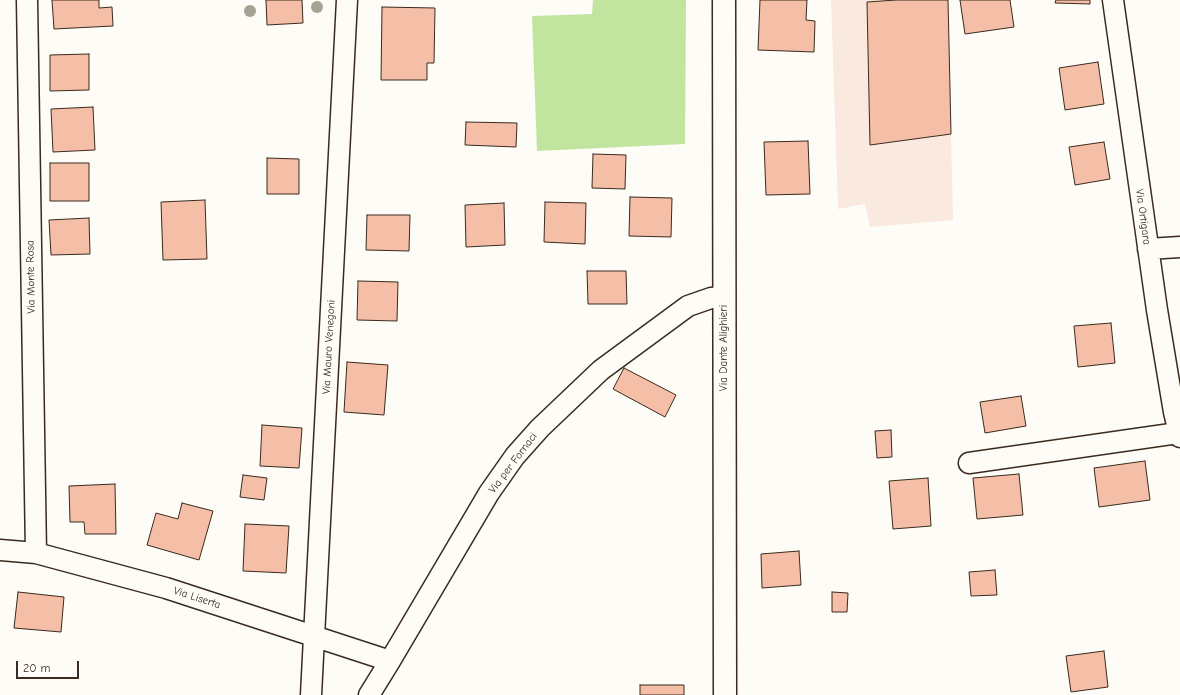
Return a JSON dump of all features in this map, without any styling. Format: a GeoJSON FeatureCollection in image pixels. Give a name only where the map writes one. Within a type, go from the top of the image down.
{"type":"FeatureCollection","features":[{"type":"Feature","properties":{"kind":"street","name":"Via Monte Rosa"},"geometry":{"type":"LineString","coordinates":[[27,0],[36,553]]}},
{"type":"Feature","properties":{"kind":"street","name":"Via Mauro Venegoni"},"geometry":{"type":"LineString","coordinates":[[311,695],[347,0]]}},
{"type":"Feature","properties":{"kind":"street","name":"Via Dante Alighieri"},"geometry":{"type":"LineString","coordinates":[[724,0],[725,695]]}},
{"type":"Feature","properties":{"kind":"street","name":"Via Ortigara"},"geometry":{"type":"LineString","coordinates":[[969,463],[1179,435],[1177,411],[1157,310],[1113,0]]}},
{"type":"Feature","properties":{"kind":"street"},"geometry":{"type":"LineString","coordinates":[[1148,249],[1180,247]]}},
{"type":"Feature","properties":{"kind":"street","name":"Via per Fornaci"},"geometry":{"type":"LineString","coordinates":[[369,695],[489,494],[515,456],[540,428],[601,370],[688,306],[711,298],[724,297]]}},
{"type":"Feature","properties":{"kind":"street","name":"Via Liserta"},"geometry":{"type":"LineString","coordinates":[[0,550],[36,553],[166,588],[390,661]]}},
{"type":"Feature","properties":{"kind":"shaded area"},"geometry":{"type":"Polygon","coordinates":[[[831,0],[948,0],[953,220],[870,227],[865,204],[838,209],[831,0]]]}},
{"type":"Feature","properties":{"kind":"green space"},"geometry":{"type":"Polygon","coordinates":[[[593,0],[686,0],[685,144],[537,151],[532,16],[592,14],[593,0]]]}},
{"type":"Feature","properties":{"kind":"building"},"geometry":{"type":"Polygon","coordinates":[[[52,0],[99,0],[99,8],[112,7],[113,26],[54,29],[52,0]]]}},
{"type":"Feature","properties":{"kind":"building"},"geometry":{"type":"Polygon","coordinates":[[[266,0],[302,0],[303,23],[267,25],[266,0]]]}},
{"type":"Feature","properties":{"kind":"building"},"geometry":{"type":"Polygon","coordinates":[[[760,0],[807,0],[806,20],[815,21],[814,52],[758,50],[760,0]]]}},
{"type":"Feature","properties":{"kind":"building"},"geometry":{"type":"Polygon","coordinates":[[[896,0],[948,0],[951,134],[870,145],[867,2],[896,0]]]}},
{"type":"Feature","properties":{"kind":"building"},"geometry":{"type":"Polygon","coordinates":[[[960,0],[1010,0],[1014,27],[965,34],[960,0]]]}},
{"type":"Feature","properties":{"kind":"building"},"geometry":{"type":"Polygon","coordinates":[[[1056,0],[1090,0],[1090,4],[1055,3],[1056,0]]]}},
{"type":"Feature","properties":{"kind":"building"},"geometry":{"type":"Polygon","coordinates":[[[382,7],[435,8],[434,63],[427,63],[427,80],[381,80],[382,7]]]}},
{"type":"Feature","properties":{"kind":"building"},"geometry":{"type":"Polygon","coordinates":[[[89,54],[89,90],[50,91],[50,55],[89,54]]]}},
{"type":"Feature","properties":{"kind":"building"},"geometry":{"type":"Polygon","coordinates":[[[1098,62],[1104,104],[1065,110],[1059,68],[1098,62]]]}},
{"type":"Feature","properties":{"kind":"building"},"geometry":{"type":"Polygon","coordinates":[[[93,107],[95,150],[53,152],[51,109],[93,107]]]}},
{"type":"Feature","properties":{"kind":"building"},"geometry":{"type":"Polygon","coordinates":[[[466,122],[517,123],[516,147],[465,145],[466,122]]]}},
{"type":"Feature","properties":{"kind":"building"},"geometry":{"type":"Polygon","coordinates":[[[808,141],[810,194],[766,195],[764,142],[808,141]]]}},
{"type":"Feature","properties":{"kind":"building"},"geometry":{"type":"Polygon","coordinates":[[[1104,142],[1110,179],[1075,185],[1069,147],[1104,142]]]}},
{"type":"Feature","properties":{"kind":"building"},"geometry":{"type":"Polygon","coordinates":[[[593,154],[626,155],[625,189],[592,188],[593,154]]]}},
{"type":"Feature","properties":{"kind":"building"},"geometry":{"type":"Polygon","coordinates":[[[267,158],[299,159],[299,194],[267,194],[267,158]]]}},
{"type":"Feature","properties":{"kind":"building"},"geometry":{"type":"Polygon","coordinates":[[[50,163],[89,163],[89,201],[50,201],[50,163]]]}},
{"type":"Feature","properties":{"kind":"building"},"geometry":{"type":"Polygon","coordinates":[[[630,197],[672,198],[671,237],[629,236],[630,197]]]}},
{"type":"Feature","properties":{"kind":"building"},"geometry":{"type":"Polygon","coordinates":[[[205,200],[207,259],[163,260],[161,202],[205,200]]]}},
{"type":"Feature","properties":{"kind":"building"},"geometry":{"type":"Polygon","coordinates":[[[545,202],[586,203],[585,244],[544,242],[545,202]]]}},
{"type":"Feature","properties":{"kind":"building"},"geometry":{"type":"Polygon","coordinates":[[[504,203],[505,245],[466,247],[465,205],[504,203]]]}},
{"type":"Feature","properties":{"kind":"building"},"geometry":{"type":"Polygon","coordinates":[[[367,215],[410,215],[409,251],[366,250],[367,215]]]}},
{"type":"Feature","properties":{"kind":"building"},"geometry":{"type":"Polygon","coordinates":[[[89,218],[90,254],[51,255],[49,220],[89,218]]]}},
{"type":"Feature","properties":{"kind":"building"},"geometry":{"type":"Polygon","coordinates":[[[587,271],[626,271],[627,304],[588,304],[587,271]]]}},
{"type":"Feature","properties":{"kind":"building"},"geometry":{"type":"Polygon","coordinates":[[[358,281],[398,282],[397,321],[357,320],[358,281]]]}},
{"type":"Feature","properties":{"kind":"building"},"geometry":{"type":"Polygon","coordinates":[[[1111,323],[1115,363],[1078,367],[1074,326],[1111,323]]]}},
{"type":"Feature","properties":{"kind":"building"},"geometry":{"type":"Polygon","coordinates":[[[347,362],[388,365],[384,415],[344,412],[347,362]]]}},
{"type":"Feature","properties":{"kind":"building"},"geometry":{"type":"Polygon","coordinates":[[[624,368],[676,395],[665,417],[613,389],[624,368]]]}},
{"type":"Feature","properties":{"kind":"building"},"geometry":{"type":"Polygon","coordinates":[[[1021,396],[1026,426],[985,433],[980,402],[1021,396]]]}},
{"type":"Feature","properties":{"kind":"building"},"geometry":{"type":"Polygon","coordinates":[[[262,425],[302,428],[299,468],[260,466],[262,425]]]}},
{"type":"Feature","properties":{"kind":"building"},"geometry":{"type":"Polygon","coordinates":[[[891,430],[892,457],[877,458],[875,431],[891,430]]]}},
{"type":"Feature","properties":{"kind":"building"},"geometry":{"type":"Polygon","coordinates":[[[1145,461],[1150,500],[1099,507],[1094,468],[1145,461]]]}},
{"type":"Feature","properties":{"kind":"building"},"geometry":{"type":"Polygon","coordinates":[[[1019,474],[1023,515],[977,519],[973,478],[1019,474]]]}},
{"type":"Feature","properties":{"kind":"building"},"geometry":{"type":"Polygon","coordinates":[[[243,475],[267,478],[264,500],[240,497],[243,475]]]}},
{"type":"Feature","properties":{"kind":"building"},"geometry":{"type":"Polygon","coordinates":[[[928,478],[931,526],[893,529],[889,481],[928,478]]]}},
{"type":"Feature","properties":{"kind":"building"},"geometry":{"type":"Polygon","coordinates":[[[115,484],[116,534],[85,534],[84,522],[70,522],[69,486],[115,484]]]}},
{"type":"Feature","properties":{"kind":"building"},"geometry":{"type":"Polygon","coordinates":[[[182,503],[213,511],[199,560],[147,545],[156,513],[178,519],[182,503]]]}},
{"type":"Feature","properties":{"kind":"building"},"geometry":{"type":"Polygon","coordinates":[[[245,524],[289,526],[286,573],[243,571],[245,524]]]}},
{"type":"Feature","properties":{"kind":"building"},"geometry":{"type":"Polygon","coordinates":[[[799,551],[801,585],[762,588],[761,554],[799,551]]]}},
{"type":"Feature","properties":{"kind":"building"},"geometry":{"type":"Polygon","coordinates":[[[995,570],[997,595],[971,596],[969,572],[995,570]]]}},
{"type":"Feature","properties":{"kind":"building"},"geometry":{"type":"Polygon","coordinates":[[[18,592],[64,597],[61,632],[14,628],[18,592]]]}},
{"type":"Feature","properties":{"kind":"building"},"geometry":{"type":"Polygon","coordinates":[[[832,592],[848,593],[847,612],[832,612],[832,592]]]}},
{"type":"Feature","properties":{"kind":"building"},"geometry":{"type":"Polygon","coordinates":[[[1104,651],[1108,687],[1071,692],[1066,656],[1104,651]]]}},
{"type":"Feature","properties":{"kind":"building"},"geometry":{"type":"Polygon","coordinates":[[[640,685],[684,685],[684,695],[640,695],[640,685]]]}}]}
